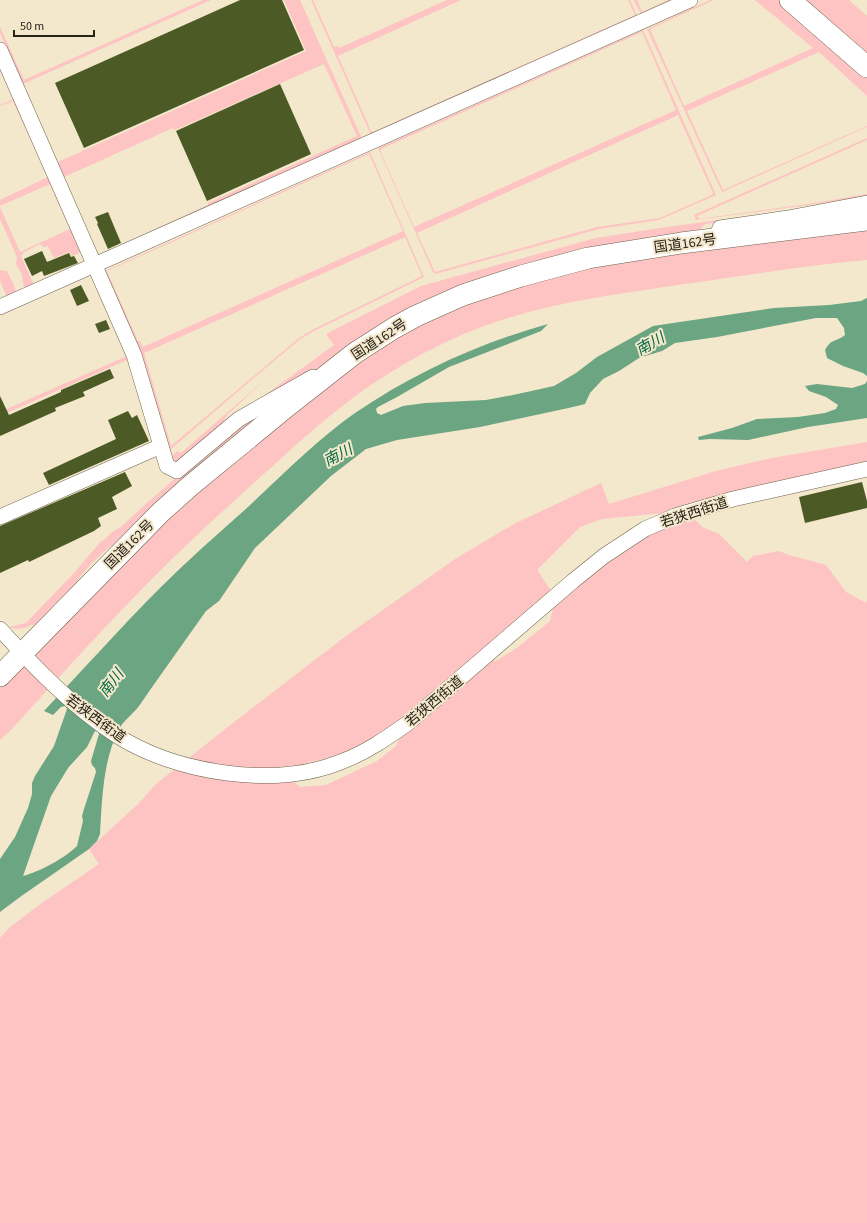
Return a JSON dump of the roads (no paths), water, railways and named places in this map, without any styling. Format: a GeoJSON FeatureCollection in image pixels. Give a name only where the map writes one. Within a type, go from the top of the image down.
{"type":"FeatureCollection","features":[{"type":"Feature","properties":{"kind":"highway"},"geometry":{"type":"LineString","coordinates":[[790,0],[867,66]]}},
{"type":"Feature","properties":{"kind":"highway","name":"国道162号"},"geometry":{"type":"LineString","coordinates":[[0,676],[25,656],[161,512],[220,461],[356,353],[394,328],[416,316],[463,295],[528,273],[588,258],[716,238],[867,220]]}},
{"type":"Feature","properties":{"kind":"street"},"geometry":{"type":"LineString","coordinates":[[0,307],[96,266],[690,0]]}},
{"type":"Feature","properties":{"kind":"street"},"geometry":{"type":"LineString","coordinates":[[0,50],[134,354],[167,466],[177,471],[239,420],[309,379],[321,373],[327,376]]}},
{"type":"Feature","properties":{"kind":"street"},"geometry":{"type":"LineString","coordinates":[[716,238],[720,228],[788,218],[867,203]]}},
{"type":"Feature","properties":{"kind":"street"},"geometry":{"type":"LineString","coordinates":[[0,517],[161,446]]}},
{"type":"Feature","properties":{"kind":"street","name":"若狭西街道"},"geometry":{"type":"LineString","coordinates":[[0,629],[60,692],[104,727],[131,744],[165,758],[204,769],[236,774],[294,774],[314,770],[354,757],[408,723],[572,581],[604,556],[645,530],[675,516],[726,501],[867,469]]}},
{"type":"Feature","properties":{"kind":"water","name":"南川"},"geometry":{"type":"Polygon","coordinates":[[[867,298],[867,376],[827,358],[825,350],[832,342],[845,335],[844,328],[837,318],[816,318],[717,337],[675,343],[662,351],[639,358],[603,379],[590,393],[585,404],[480,427],[397,440],[366,449],[331,476],[255,548],[219,601],[206,611],[139,706],[121,726],[114,741],[106,767],[100,834],[97,841],[89,849],[0,912],[0,859],[15,837],[28,808],[32,794],[32,783],[54,746],[67,709],[65,706],[61,707],[53,715],[44,711],[130,618],[203,547],[314,446],[355,413],[377,398],[424,372],[497,340],[548,324],[541,331],[449,367],[378,407],[376,409],[377,413],[381,415],[403,406],[425,403],[486,400],[554,386],[576,373],[597,357],[653,326],[774,308],[829,305],[861,301],[867,298]],[[95,731],[87,747],[68,768],[51,796],[23,876],[52,864],[77,846],[83,821],[82,816],[96,772],[91,761],[99,734],[95,731]]]}},
{"type":"Feature","properties":{"kind":"water"},"geometry":{"type":"Polygon","coordinates":[[[867,381],[867,418],[808,427],[748,440],[699,440],[698,437],[732,428],[757,419],[798,417],[825,413],[836,409],[838,405],[826,397],[809,391],[805,386],[817,384],[852,388],[865,384],[867,381]]]}}]}
